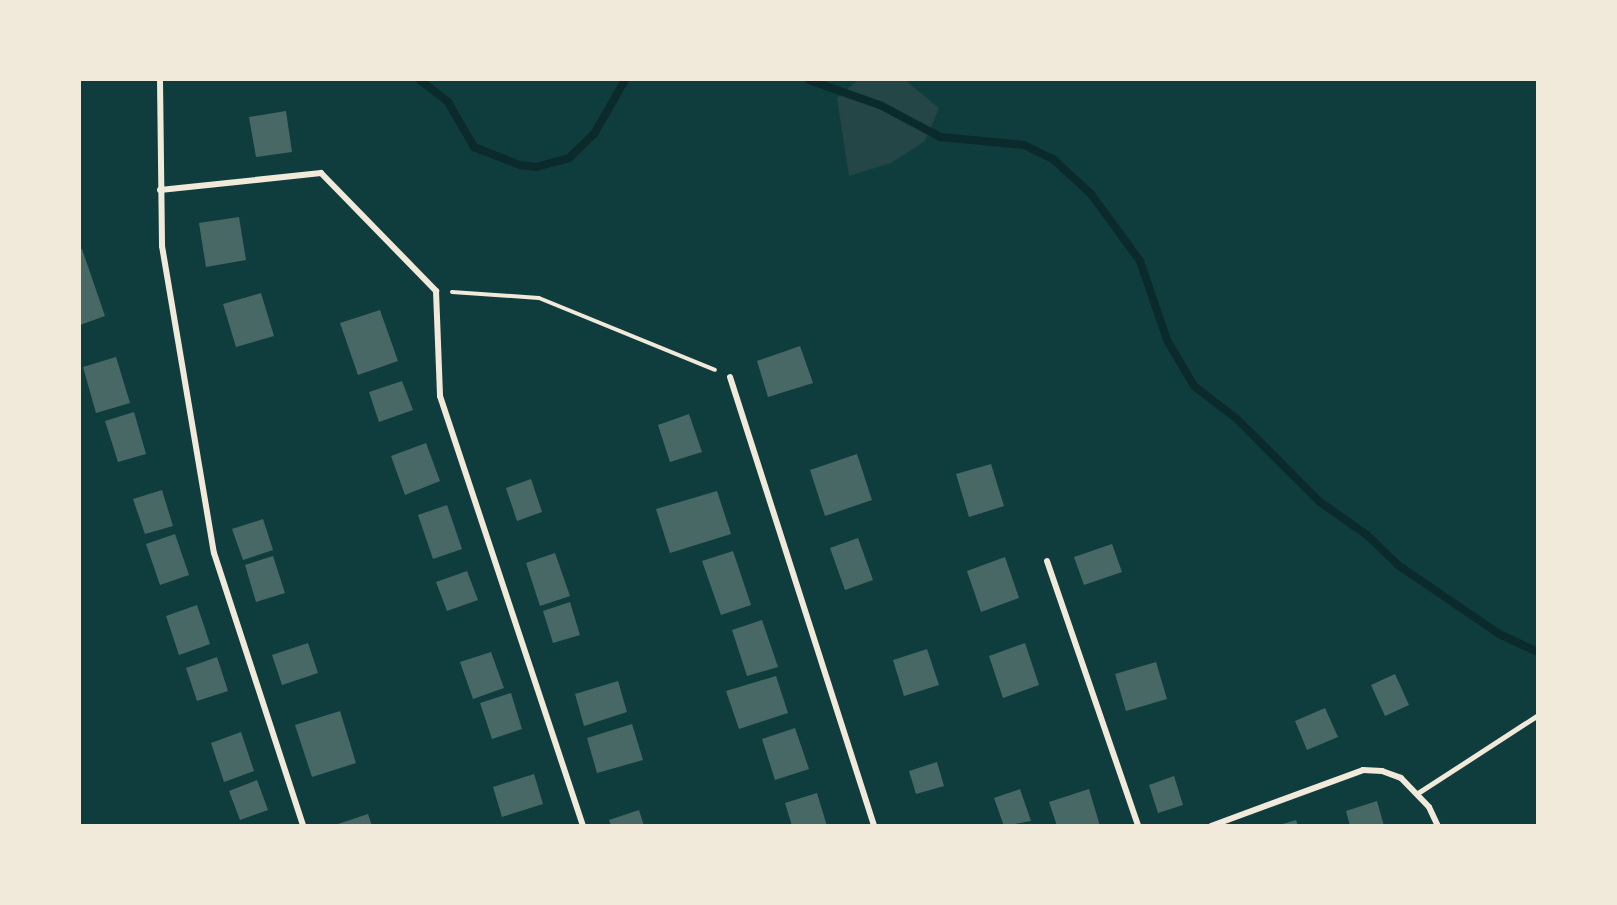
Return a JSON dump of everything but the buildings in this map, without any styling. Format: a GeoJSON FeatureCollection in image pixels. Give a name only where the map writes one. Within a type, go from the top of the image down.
{"type":"FeatureCollection","features":[{"type":"Feature","properties":{"kind":"street"},"geometry":{"type":"LineString","coordinates":[[160,80],[162,246],[214,553],[303,825]]}},
{"type":"Feature","properties":{"kind":"street"},"geometry":{"type":"LineString","coordinates":[[160,190],[321,173],[436,291],[440,396],[583,825]]}},
{"type":"Feature","properties":{"kind":"street"},"geometry":{"type":"LineString","coordinates":[[730,376],[874,825]]}},
{"type":"Feature","properties":{"kind":"street"},"geometry":{"type":"LineString","coordinates":[[1047,561],[1138,825]]}},
{"type":"Feature","properties":{"kind":"street"},"geometry":{"type":"LineString","coordinates":[[1211,825],[1363,770],[1382,771],[1401,778],[1418,793],[1438,825]]}},
{"type":"Feature","properties":{"kind":"lane"},"geometry":{"type":"LineString","coordinates":[[1418,793],[1538,715]]}},
{"type":"Feature","properties":{"kind":"path"},"geometry":{"type":"LineString","coordinates":[[436,291],[539,298],[730,376]]}},
{"type":"Feature","properties":{"kind":"shaded area"},"geometry":{"type":"Polygon","coordinates":[[[858,80],[905,80],[939,108],[925,141],[891,163],[849,176],[837,98],[858,80]]]}},
{"type":"Feature","properties":{"kind":"waterway"},"geometry":{"type":"LineString","coordinates":[[420,80],[448,102],[474,147],[520,165],[536,167],[569,158],[594,134],[625,80]]}},
{"type":"Feature","properties":{"kind":"waterway"},"geometry":{"type":"LineString","coordinates":[[809,80],[882,106],[940,137],[1024,145],[1053,159],[1091,194],[1140,261],[1167,340],[1194,386],[1237,419],[1320,502],[1367,535],[1398,565],[1499,634],[1538,652]]}}]}
